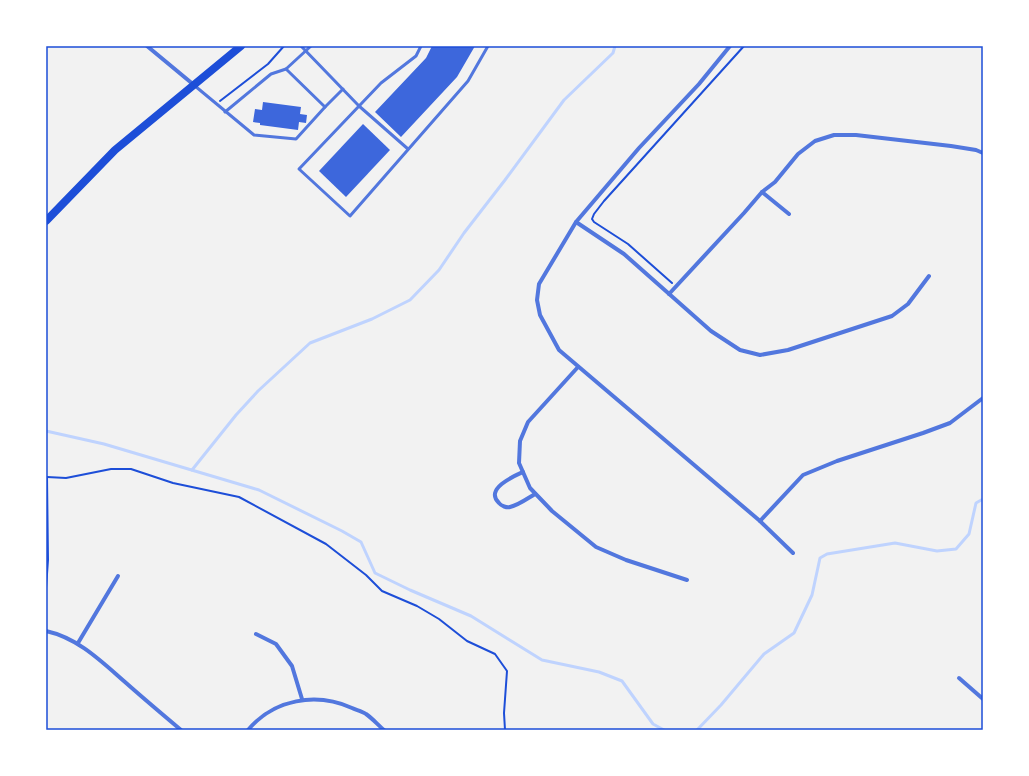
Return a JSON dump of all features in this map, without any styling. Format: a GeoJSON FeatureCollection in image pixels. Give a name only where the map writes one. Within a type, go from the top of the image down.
{"type":"FeatureCollection","features":[{"type":"Feature","properties":{"kind":"main road"},"geometry":{"type":"LineString","coordinates":[[46,221],[115,150],[241,46]]}},
{"type":"Feature","properties":{"kind":"street"},"geometry":{"type":"LineString","coordinates":[[147,46],[194,85]]}},
{"type":"Feature","properties":{"kind":"street"},"geometry":{"type":"LineString","coordinates":[[730,46],[699,84],[639,148],[576,222],[539,284],[537,300],[540,315],[559,350],[760,521],[793,553]]}},
{"type":"Feature","properties":{"kind":"street"},"geometry":{"type":"LineString","coordinates":[[670,294],[762,192],[775,182],[798,154],[806,146],[815,141],[834,135],[856,135],[951,146],[976,150],[983,153]]}},
{"type":"Feature","properties":{"kind":"street"},"geometry":{"type":"LineString","coordinates":[[762,192],[789,214]]}},
{"type":"Feature","properties":{"kind":"street"},"geometry":{"type":"LineString","coordinates":[[576,222],[624,254],[711,332],[740,350],[760,355],[788,350],[892,316],[908,304],[929,276]]}},
{"type":"Feature","properties":{"kind":"street"},"geometry":{"type":"LineString","coordinates":[[578,367],[528,422],[520,441],[519,463],[530,488],[552,511],[596,547],[626,560],[687,580]]}},
{"type":"Feature","properties":{"kind":"street"},"geometry":{"type":"LineString","coordinates":[[760,521],[803,475],[837,461],[950,423],[983,398]]}},
{"type":"Feature","properties":{"kind":"street"},"geometry":{"type":"LineString","coordinates":[[523,472],[503,482],[497,488],[495,494],[496,500],[504,507],[510,507],[535,494]]}},
{"type":"Feature","properties":{"kind":"street"},"geometry":{"type":"LineString","coordinates":[[78,643],[118,576]]}},
{"type":"Feature","properties":{"kind":"street"},"geometry":{"type":"LineString","coordinates":[[46,631],[56,633],[78,643],[181,730]]}},
{"type":"Feature","properties":{"kind":"street"},"geometry":{"type":"LineString","coordinates":[[256,634],[276,644],[292,666],[302,700]]}},
{"type":"Feature","properties":{"kind":"street"},"geometry":{"type":"LineString","coordinates":[[960,678],[983,699]]}},
{"type":"Feature","properties":{"kind":"street"},"geometry":{"type":"LineString","coordinates":[[248,730],[274,709],[302,700],[316,699],[340,703],[365,713],[384,730]]}},
{"type":"Feature","properties":{"kind":"lane"},"geometry":{"type":"LineString","coordinates":[[301,46],[359,106],[408,149]]}},
{"type":"Feature","properties":{"kind":"lane"},"geometry":{"type":"LineString","coordinates":[[225,112],[271,74],[286,70],[311,46]]}},
{"type":"Feature","properties":{"kind":"lane"},"geometry":{"type":"LineString","coordinates":[[421,46],[416,56],[381,82],[299,169],[350,216],[468,82],[488,46]]}},
{"type":"Feature","properties":{"kind":"lane"},"geometry":{"type":"LineString","coordinates":[[286,70],[325,107]]}},
{"type":"Feature","properties":{"kind":"lane"},"geometry":{"type":"LineString","coordinates":[[194,85],[254,135],[296,138],[343,89]]}},
{"type":"Feature","properties":{"kind":"path"},"geometry":{"type":"LineString","coordinates":[[216,104],[268,64],[284,46]]}},
{"type":"Feature","properties":{"kind":"path"},"geometry":{"type":"LineString","coordinates":[[676,286],[628,244],[594,222],[592,219],[604,201],[744,46]]}},
{"type":"Feature","properties":{"kind":"path"},"geometry":{"type":"LineString","coordinates":[[46,588],[48,560],[47,477],[66,478],[111,469],[131,470],[173,483],[239,497],[326,544],[366,575],[382,591],[417,606],[439,619],[467,641],[495,654],[507,671],[504,713],[505,730]]}},
{"type":"Feature","properties":{"kind":"building"},"geometry":{"type":"Polygon","coordinates":[[[432,46],[475,46],[457,77],[401,137],[375,112],[426,58],[432,46]]]}},
{"type":"Feature","properties":{"kind":"building"},"geometry":{"type":"Polygon","coordinates":[[[263,102],[301,107],[300,114],[307,115],[306,123],[299,122],[298,130],[260,125],[260,123],[253,122],[255,109],[262,110],[263,102]]]}},
{"type":"Feature","properties":{"kind":"building"},"geometry":{"type":"Polygon","coordinates":[[[363,124],[390,150],[346,197],[319,171],[363,124]]]}},
{"type":"Feature","properties":{"kind":"waterway"},"geometry":{"type":"LineString","coordinates":[[192,470],[236,415],[258,391],[310,343],[372,319],[410,300],[439,270],[464,233],[564,100],[613,53],[615,46]]}},
{"type":"Feature","properties":{"kind":"waterway"},"geometry":{"type":"LineString","coordinates":[[46,431],[104,444],[259,490],[361,542],[375,573],[410,590],[471,616],[542,660],[599,672],[622,681],[653,724],[664,730]]}},
{"type":"Feature","properties":{"kind":"waterway"},"geometry":{"type":"LineString","coordinates":[[697,730],[721,705],[764,654],[794,633],[812,595],[820,558],[827,554],[895,543],[937,551],[956,549],[969,534],[976,503],[983,499]]}}]}
